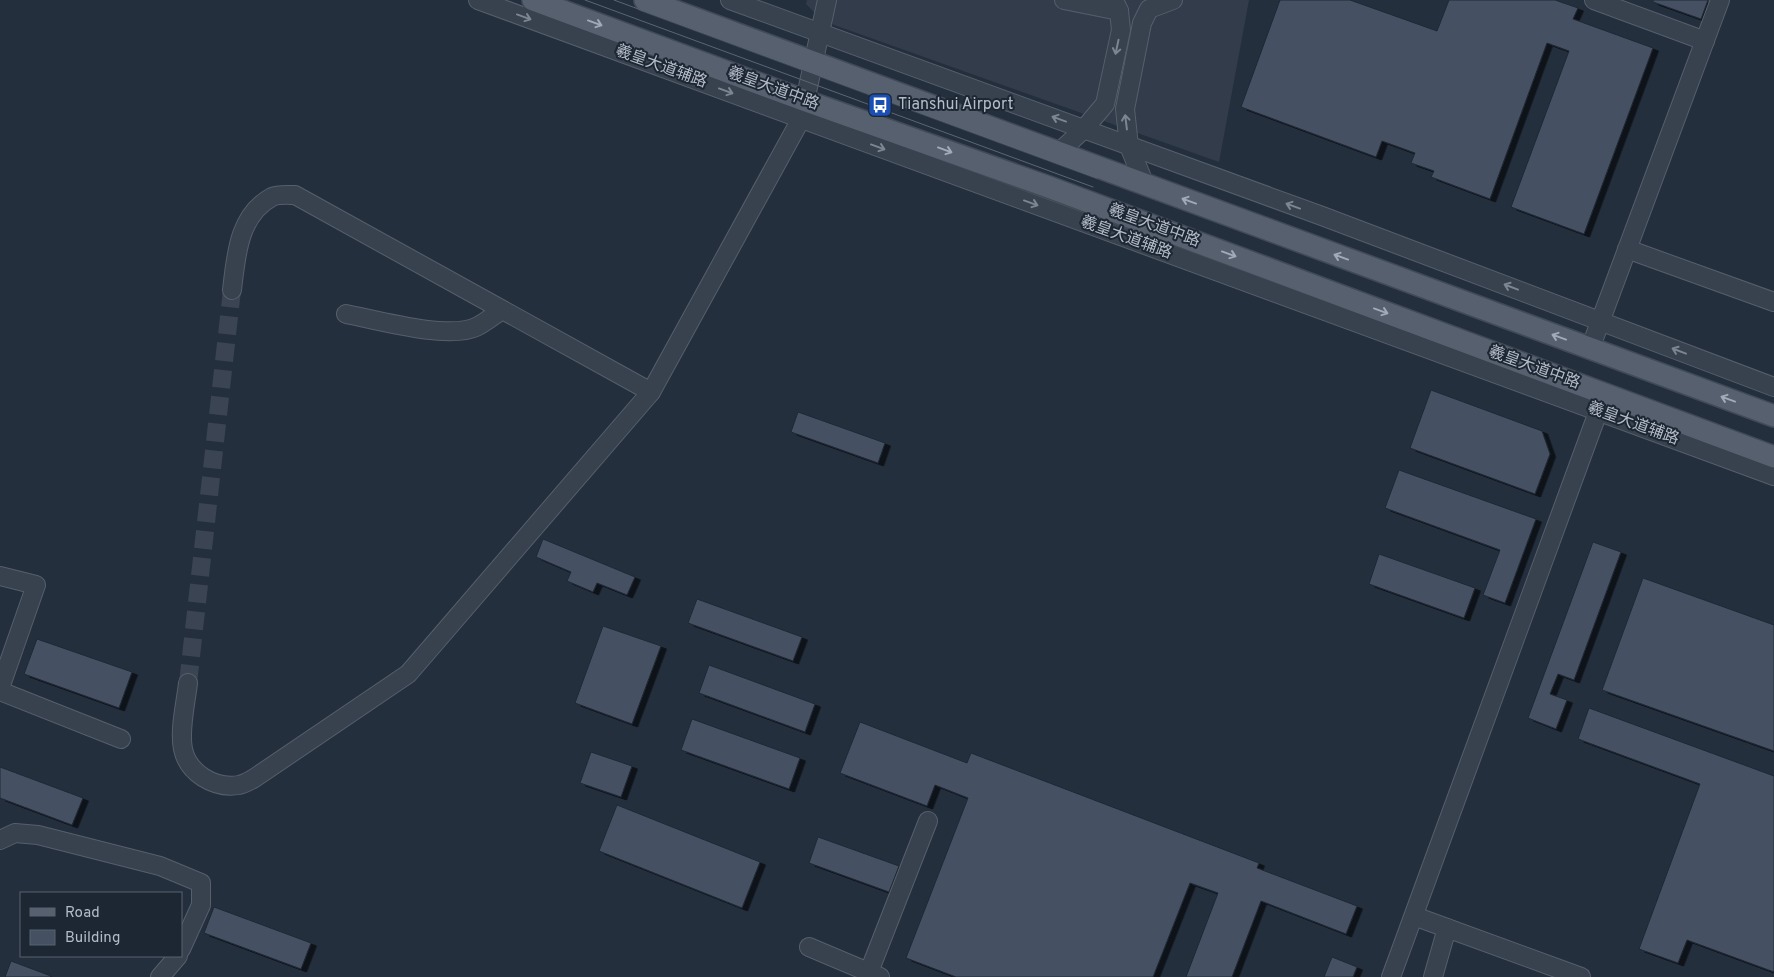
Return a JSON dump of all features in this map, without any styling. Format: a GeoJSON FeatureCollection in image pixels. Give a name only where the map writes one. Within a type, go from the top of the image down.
{"type":"FeatureCollection","features":[{"type":"Feature","properties":{"kind":"main road","name":"羲皇大道中路"},"geometry":{"type":"LineString","coordinates":[[533,0],[804,110],[1046,186],[1774,457]]}},
{"type":"Feature","properties":{"kind":"main road"},"geometry":{"type":"LineString","coordinates":[[645,0],[814,64],[1774,416]]}},
{"type":"Feature","properties":{"kind":"street","name":"羲皇大道辅路"},"geometry":{"type":"LineString","coordinates":[[478,0],[804,110],[1598,412],[1774,476]]}},
{"type":"Feature","properties":{"kind":"street"},"geometry":{"type":"LineString","coordinates":[[730,0],[1322,216],[1774,387]]}},
{"type":"Feature","properties":{"kind":"street"},"geometry":{"type":"LineString","coordinates":[[188,683],[182,733],[183,748],[188,762],[198,774],[210,782],[224,786],[239,785],[253,779],[408,674],[651,392],[804,110],[828,0]]}},
{"type":"Feature","properties":{"kind":"street"},"geometry":{"type":"LineString","coordinates":[[1058,153],[1084,129],[1105,104],[1121,30],[1116,6],[1064,0]]}},
{"type":"Feature","properties":{"kind":"street"},"geometry":{"type":"LineString","coordinates":[[1146,185],[1129,146],[1125,109],[1142,23],[1149,9],[1173,0]]}},
{"type":"Feature","properties":{"kind":"street"},"geometry":{"type":"LineString","coordinates":[[1594,0],[1705,41]]}},
{"type":"Feature","properties":{"kind":"street"},"geometry":{"type":"LineString","coordinates":[[1590,349],[1720,0]]}},
{"type":"Feature","properties":{"kind":"street"},"geometry":{"type":"LineString","coordinates":[[232,290],[238,244],[252,213],[273,196],[295,195],[651,392]]}},
{"type":"Feature","properties":{"kind":"street"},"geometry":{"type":"LineString","coordinates":[[1627,249],[1774,302]]}},
{"type":"Feature","properties":{"kind":"street"},"geometry":{"type":"LineString","coordinates":[[346,314],[425,330],[448,332],[475,328],[502,310]]}},
{"type":"Feature","properties":{"kind":"street"},"geometry":{"type":"LineString","coordinates":[[1391,977],[1598,412]]}},
{"type":"Feature","properties":{"kind":"street"},"geometry":{"type":"LineString","coordinates":[[0,576],[36,586],[0,690],[121,739]]}},
{"type":"Feature","properties":{"kind":"street"},"geometry":{"type":"LineString","coordinates":[[809,947],[873,976],[928,821]]}},
{"type":"Feature","properties":{"kind":"street"},"geometry":{"type":"LineString","coordinates":[[0,840],[15,833],[38,835],[160,866],[201,882],[201,905],[182,947]]}},
{"type":"Feature","properties":{"kind":"street"},"geometry":{"type":"LineString","coordinates":[[1414,916],[1581,977]]}},
{"type":"Feature","properties":{"kind":"street"},"geometry":{"type":"LineString","coordinates":[[1433,977],[1447,928]]}},
{"type":"Feature","properties":{"kind":"street"},"geometry":{"type":"LineString","coordinates":[[160,977],[177,957]]}},
{"type":"Feature","properties":{"kind":"shaded area"},"geometry":{"type":"Polygon","coordinates":[[[807,0],[1249,0],[1219,162],[823,21],[806,4],[807,0]]]}},
{"type":"Feature","properties":{"kind":"building"},"geometry":{"type":"Polygon","coordinates":[[[1280,0],[1350,0],[1437,31],[1449,0],[1555,0],[1578,8],[1573,19],[1653,48],[1584,234],[1511,207],[1569,51],[1547,43],[1490,199],[1431,177],[1434,171],[1411,163],[1415,153],[1382,141],[1376,157],[1241,107],[1280,0]]]}},
{"type":"Feature","properties":{"kind":"building"},"geometry":{"type":"Polygon","coordinates":[[[1653,0],[1708,0],[1701,19],[1653,2],[1653,0]]]}},
{"type":"Feature","properties":{"kind":"building"},"geometry":{"type":"Polygon","coordinates":[[[1431,390],[1542,431],[1550,454],[1535,494],[1410,448],[1431,390]]]}},
{"type":"Feature","properties":{"kind":"building"},"geometry":{"type":"Polygon","coordinates":[[[798,412],[885,443],[878,463],[791,432],[798,412]]]}},
{"type":"Feature","properties":{"kind":"building"},"geometry":{"type":"Polygon","coordinates":[[[1399,470],[1536,519],[1505,603],[1483,595],[1500,550],[1385,508],[1399,470]]]}},
{"type":"Feature","properties":{"kind":"building"},"geometry":{"type":"Polygon","coordinates":[[[543,539],[635,577],[627,595],[597,583],[593,592],[567,581],[571,572],[536,557],[543,539]]]}},
{"type":"Feature","properties":{"kind":"building"},"geometry":{"type":"Polygon","coordinates":[[[1593,542],[1621,552],[1574,680],[1558,674],[1550,694],[1567,700],[1556,729],[1528,718],[1593,542]]]}},
{"type":"Feature","properties":{"kind":"building"},"geometry":{"type":"Polygon","coordinates":[[[1379,554],[1475,588],[1464,618],[1369,584],[1379,554]]]}},
{"type":"Feature","properties":{"kind":"building"},"geometry":{"type":"Polygon","coordinates":[[[1643,578],[1774,625],[1774,751],[1602,690],[1643,578]]]}},
{"type":"Feature","properties":{"kind":"building"},"geometry":{"type":"Polygon","coordinates":[[[697,599],[802,637],[793,661],[688,623],[697,599]]]}},
{"type":"Feature","properties":{"kind":"building"},"geometry":{"type":"Polygon","coordinates":[[[603,626],[661,646],[632,724],[575,703],[603,626]]]}},
{"type":"Feature","properties":{"kind":"building"},"geometry":{"type":"Polygon","coordinates":[[[37,639],[132,672],[119,708],[24,674],[37,639]]]}},
{"type":"Feature","properties":{"kind":"building"},"geometry":{"type":"Polygon","coordinates":[[[709,665],[815,704],[805,732],[699,693],[709,665]]]}},
{"type":"Feature","properties":{"kind":"building"},"geometry":{"type":"Polygon","coordinates":[[[1589,708],[1774,776],[1774,972],[1687,940],[1678,963],[1639,949],[1700,784],[1578,739],[1589,708]]]}},
{"type":"Feature","properties":{"kind":"building"},"geometry":{"type":"Polygon","coordinates":[[[692,719],[800,758],[789,789],[681,750],[692,719]]]}},
{"type":"Feature","properties":{"kind":"building"},"geometry":{"type":"Polygon","coordinates":[[[860,722],[967,763],[971,753],[1259,863],[1257,868],[1357,906],[1346,934],[1261,901],[1232,977],[1186,977],[1218,893],[1190,883],[1153,977],[956,977],[906,958],[968,798],[935,785],[927,806],[840,773],[860,722]]]}},
{"type":"Feature","properties":{"kind":"building"},"geometry":{"type":"Polygon","coordinates":[[[591,752],[632,766],[621,797],[580,783],[591,752]]]}},
{"type":"Feature","properties":{"kind":"building"},"geometry":{"type":"Polygon","coordinates":[[[0,767],[83,798],[72,825],[0,798],[0,767]]]}},
{"type":"Feature","properties":{"kind":"building"},"geometry":{"type":"Polygon","coordinates":[[[617,805],[760,862],[742,908],[599,851],[617,805]]]}},
{"type":"Feature","properties":{"kind":"building"},"geometry":{"type":"Polygon","coordinates":[[[818,837],[899,866],[889,892],[809,863],[818,837]]]}},
{"type":"Feature","properties":{"kind":"building"},"geometry":{"type":"Polygon","coordinates":[[[214,907],[311,943],[301,969],[204,933],[214,907]]]}},
{"type":"Feature","properties":{"kind":"building"},"geometry":{"type":"Polygon","coordinates":[[[1332,957],[1357,967],[1353,977],[1324,977],[1332,957]]]}},
{"type":"Feature","properties":{"kind":"building"},"geometry":{"type":"Polygon","coordinates":[[[11,961],[51,976],[5,977],[11,961]]]}},
{"type":"Feature","properties":{"kind":"tunnel"},"geometry":{"type":"LineString","coordinates":[[188,683],[232,290]]}},
{"type":"Feature","properties":{"kind":"tram line"},"geometry":{"type":"LineString","coordinates":[[585,0],[1093,187]]}},
{"type":"Feature","properties":{"kind":"tram line"},"geometry":{"type":"LineString","coordinates":[[614,0],[1097,178]]}},
{"type":"Feature","properties":{"kind":"place","name":"Tianshui Airport"},"geometry":{"type":"Point","coordinates":[880,105]}}]}
